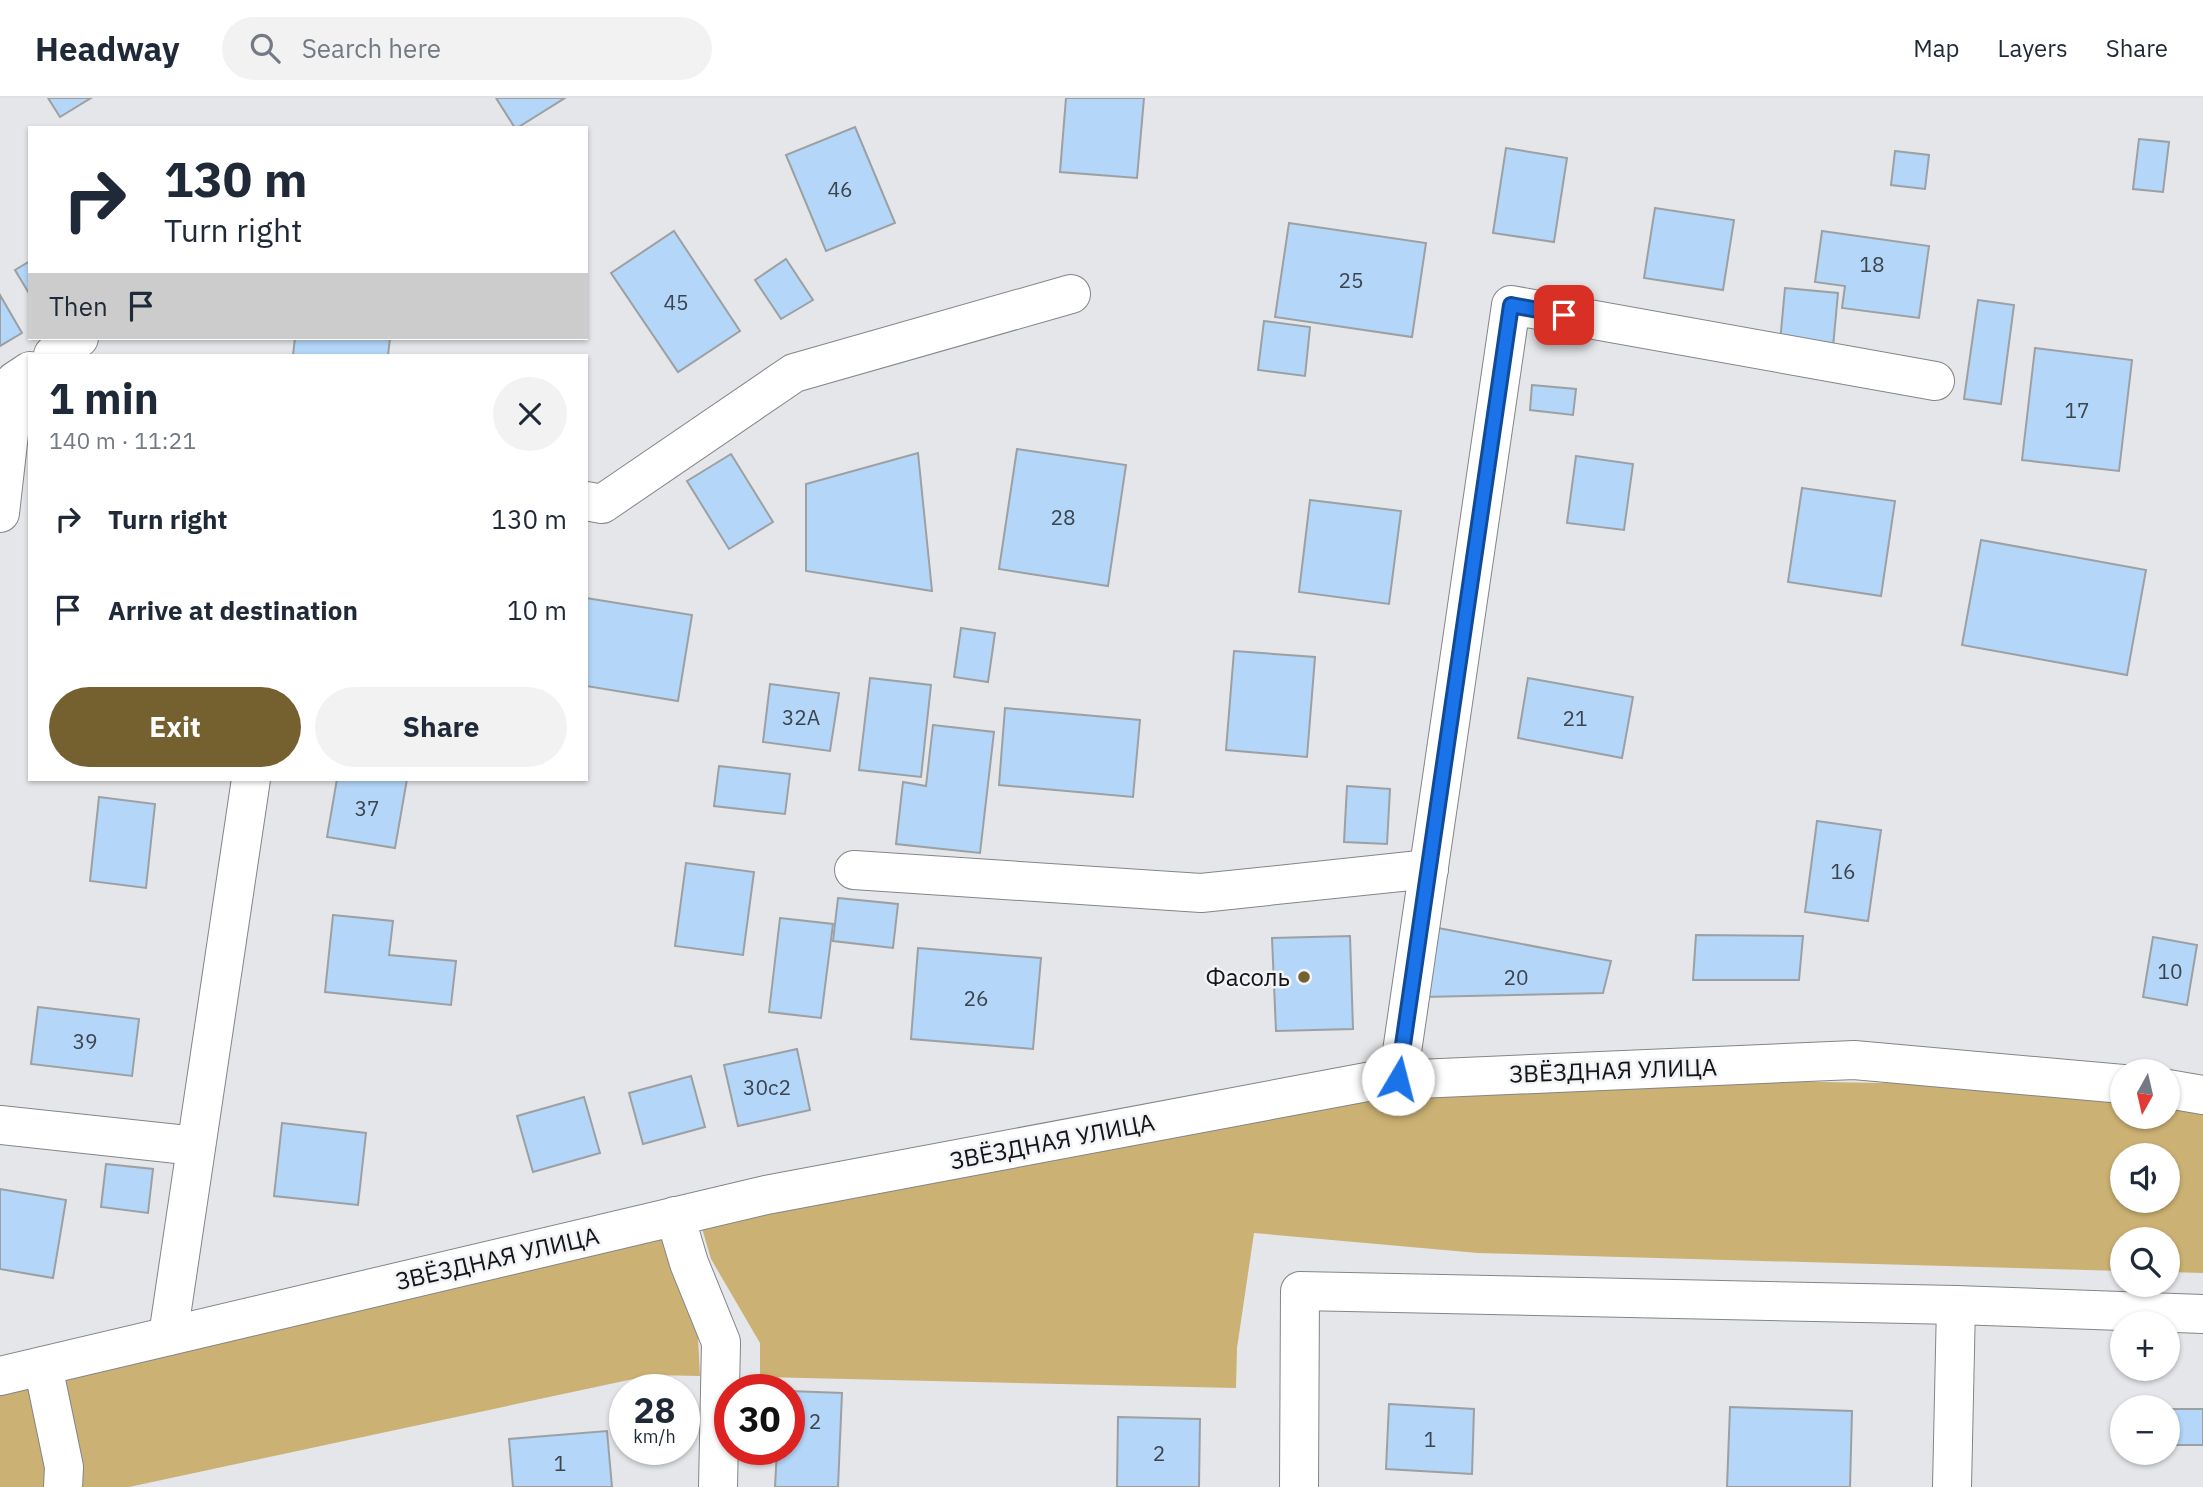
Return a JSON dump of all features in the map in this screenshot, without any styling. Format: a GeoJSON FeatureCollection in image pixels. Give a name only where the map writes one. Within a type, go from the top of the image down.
{"type":"FeatureCollection","features":[{"type":"Feature","properties":{"kind":"street"},"geometry":{"type":"LineString","coordinates":[[588,501],[602,504],[794,373],[1071,294]]}},
{"type":"Feature","properties":{"kind":"street"},"geometry":{"type":"LineString","coordinates":[[1398,1079],[1511,305],[1934,381]]}},
{"type":"Feature","properties":{"kind":"street"},"geometry":{"type":"LineString","coordinates":[[55,354],[76,340]]}},
{"type":"Feature","properties":{"kind":"street"},"geometry":{"type":"LineString","coordinates":[[0,513],[15,382],[28,373]]}},
{"type":"Feature","properties":{"kind":"street"},"geometry":{"type":"LineString","coordinates":[[168,1336],[251,781]]}},
{"type":"Feature","properties":{"kind":"street"},"geometry":{"type":"LineString","coordinates":[[854,870],[1201,892],[1429,869]]}},
{"type":"Feature","properties":{"kind":"street","name":"ЗВЁЗДНАЯ УЛИЦА"},"geometry":{"type":"LineString","coordinates":[[0,1376],[766,1195],[1372,1081],[1854,1060],[2110,1083]]}},
{"type":"Feature","properties":{"kind":"street"},"geometry":{"type":"LineString","coordinates":[[2180,1091],[2203,1095]]}},
{"type":"Feature","properties":{"kind":"street"},"geometry":{"type":"LineString","coordinates":[[0,1125],[196,1146]]}},
{"type":"Feature","properties":{"kind":"street"},"geometry":{"type":"LineString","coordinates":[[675,1216],[689,1263],[721,1342],[719,1487]]}},
{"type":"Feature","properties":{"kind":"street"},"geometry":{"type":"LineString","coordinates":[[1298,1487],[1300,1291],[1956,1305],[2203,1314]]}},
{"type":"Feature","properties":{"kind":"street"},"geometry":{"type":"LineString","coordinates":[[1952,1487],[1956,1305]]}},
{"type":"Feature","properties":{"kind":"street"},"geometry":{"type":"LineString","coordinates":[[43,1366],[64,1467],[63,1487]]}},
{"type":"Feature","properties":{"kind":"shaded area"},"geometry":{"type":"Polygon","coordinates":[[[1769,1081],[1999,1085],[2110,1098],[2110,1129],[2180,1129],[2180,1109],[2203,1113],[2203,1273],[2180,1272],[2180,1227],[2110,1227],[2110,1271],[1478,1253],[1254,1233],[1237,1348],[1236,1388],[805,1378],[805,1374],[760,1374],[760,1343],[711,1259],[701,1225],[1049,1149],[1371,1101],[1490,1087],[1769,1081]]]}},
{"type":"Feature","properties":{"kind":"shaded area"},"geometry":{"type":"Polygon","coordinates":[[[664,1229],[698,1337],[700,1374],[609,1374],[609,1384],[129,1487],[0,1487],[0,1393],[664,1229]]]}},
{"type":"Feature","properties":{"kind":"building"},"geometry":{"type":"Polygon","coordinates":[[[48,98],[91,98],[60,117],[48,98]]]}},
{"type":"Feature","properties":{"kind":"building"},"geometry":{"type":"Polygon","coordinates":[[[496,98],[565,98],[520,126],[514,126],[496,98]]]}},
{"type":"Feature","properties":{"kind":"building"},"geometry":{"type":"Polygon","coordinates":[[[1066,98],[1144,98],[1137,178],[1060,172],[1066,98]]]}},
{"type":"Feature","properties":{"kind":"building"},"geometry":{"type":"Polygon","coordinates":[[[855,127],[895,223],[826,251],[786,155],[855,127]]]}},
{"type":"Feature","properties":{"kind":"building"},"geometry":{"type":"Polygon","coordinates":[[[2139,139],[2169,142],[2163,192],[2133,189],[2139,139]]]}},
{"type":"Feature","properties":{"kind":"building"},"geometry":{"type":"Polygon","coordinates":[[[1506,148],[1567,158],[1554,242],[1493,233],[1506,148]]]}},
{"type":"Feature","properties":{"kind":"building"},"geometry":{"type":"Polygon","coordinates":[[[1895,151],[1929,155],[1925,189],[1891,185],[1895,151]]]}},
{"type":"Feature","properties":{"kind":"building"},"geometry":{"type":"Polygon","coordinates":[[[1655,208],[1734,220],[1723,290],[1644,278],[1655,208]]]}},
{"type":"Feature","properties":{"kind":"building"},"geometry":{"type":"Polygon","coordinates":[[[1289,223],[1426,243],[1412,337],[1275,317],[1289,223]]]}},
{"type":"Feature","properties":{"kind":"building"},"geometry":{"type":"Polygon","coordinates":[[[674,231],[740,331],[678,372],[611,273],[674,231]]]}},
{"type":"Feature","properties":{"kind":"building"},"geometry":{"type":"Polygon","coordinates":[[[1822,231],[1929,246],[1919,318],[1842,308],[1845,286],[1815,282],[1822,231]]]}},
{"type":"Feature","properties":{"kind":"building"},"geometry":{"type":"Polygon","coordinates":[[[786,259],[813,300],[781,319],[755,280],[786,259]]]}},
{"type":"Feature","properties":{"kind":"building"},"geometry":{"type":"Polygon","coordinates":[[[28,262],[28,292],[15,270],[28,262]]]}},
{"type":"Feature","properties":{"kind":"building"},"geometry":{"type":"Polygon","coordinates":[[[1785,288],[1838,293],[1833,347],[1780,342],[1785,288]]]}},
{"type":"Feature","properties":{"kind":"building"},"geometry":{"type":"Polygon","coordinates":[[[0,295],[22,333],[0,346],[0,295]]]}},
{"type":"Feature","properties":{"kind":"building"},"geometry":{"type":"Polygon","coordinates":[[[1978,300],[2014,305],[2001,404],[1964,399],[1978,300]]]}},
{"type":"Feature","properties":{"kind":"building"},"geometry":{"type":"Polygon","coordinates":[[[1264,321],[1310,327],[1305,376],[1258,370],[1264,321]]]}},
{"type":"Feature","properties":{"kind":"building"},"geometry":{"type":"Polygon","coordinates":[[[295,340],[390,340],[388,354],[293,354],[295,340]]]}},
{"type":"Feature","properties":{"kind":"building"},"geometry":{"type":"Polygon","coordinates":[[[2035,348],[2132,360],[2119,471],[2022,460],[2035,348]]]}},
{"type":"Feature","properties":{"kind":"building"},"geometry":{"type":"Polygon","coordinates":[[[1532,385],[1576,389],[1573,415],[1530,410],[1532,385]]]}},
{"type":"Feature","properties":{"kind":"building"},"geometry":{"type":"Polygon","coordinates":[[[1017,449],[1126,465],[1108,586],[999,569],[1017,449]]]}},
{"type":"Feature","properties":{"kind":"building"},"geometry":{"type":"Polygon","coordinates":[[[918,453],[932,591],[806,571],[806,484],[918,453]]]}},
{"type":"Feature","properties":{"kind":"building"},"geometry":{"type":"Polygon","coordinates":[[[731,454],[773,522],[729,549],[687,481],[731,454]]]}},
{"type":"Feature","properties":{"kind":"building"},"geometry":{"type":"Polygon","coordinates":[[[1576,456],[1633,464],[1624,530],[1567,523],[1576,456]]]}},
{"type":"Feature","properties":{"kind":"building"},"geometry":{"type":"Polygon","coordinates":[[[1802,488],[1895,501],[1881,596],[1788,582],[1802,488]]]}},
{"type":"Feature","properties":{"kind":"building"},"geometry":{"type":"Polygon","coordinates":[[[1310,500],[1401,511],[1389,604],[1299,592],[1310,500]]]}},
{"type":"Feature","properties":{"kind":"building"},"geometry":{"type":"Polygon","coordinates":[[[1981,540],[2146,570],[2127,675],[1962,645],[1981,540]]]}},
{"type":"Feature","properties":{"kind":"building"},"geometry":{"type":"Polygon","coordinates":[[[588,598],[692,615],[678,701],[588,686],[588,598]]]}},
{"type":"Feature","properties":{"kind":"building"},"geometry":{"type":"Polygon","coordinates":[[[961,628],[995,633],[988,682],[954,677],[961,628]]]}},
{"type":"Feature","properties":{"kind":"building"},"geometry":{"type":"Polygon","coordinates":[[[1234,651],[1315,657],[1307,757],[1226,750],[1234,651]]]}},
{"type":"Feature","properties":{"kind":"building"},"geometry":{"type":"Polygon","coordinates":[[[870,678],[931,685],[921,777],[859,770],[870,678]]]}},
{"type":"Feature","properties":{"kind":"building"},"geometry":{"type":"Polygon","coordinates":[[[1528,678],[1633,697],[1622,758],[1518,738],[1528,678]]]}},
{"type":"Feature","properties":{"kind":"building"},"geometry":{"type":"Polygon","coordinates":[[[770,684],[839,693],[830,751],[763,742],[770,684]]]}},
{"type":"Feature","properties":{"kind":"building"},"geometry":{"type":"Polygon","coordinates":[[[1005,708],[1140,720],[1133,797],[999,785],[1005,708]]]}},
{"type":"Feature","properties":{"kind":"building"},"geometry":{"type":"Polygon","coordinates":[[[933,725],[994,732],[980,853],[896,844],[903,782],[926,786],[933,725]]]}},
{"type":"Feature","properties":{"kind":"building"},"geometry":{"type":"Polygon","coordinates":[[[719,766],[790,774],[785,814],[714,806],[719,766]]]}},
{"type":"Feature","properties":{"kind":"building"},"geometry":{"type":"Polygon","coordinates":[[[337,781],[407,781],[395,848],[327,837],[337,781]]]}},
{"type":"Feature","properties":{"kind":"building"},"geometry":{"type":"Polygon","coordinates":[[[1347,786],[1390,789],[1387,844],[1344,842],[1347,786]]]}},
{"type":"Feature","properties":{"kind":"building"},"geometry":{"type":"Polygon","coordinates":[[[99,797],[155,804],[146,888],[90,881],[99,797]]]}},
{"type":"Feature","properties":{"kind":"building"},"geometry":{"type":"Polygon","coordinates":[[[1817,821],[1881,830],[1868,921],[1805,912],[1817,821]]]}},
{"type":"Feature","properties":{"kind":"building"},"geometry":{"type":"Polygon","coordinates":[[[686,863],[754,872],[743,955],[675,946],[686,863]]]}},
{"type":"Feature","properties":{"kind":"building"},"geometry":{"type":"Polygon","coordinates":[[[838,898],[898,904],[893,948],[833,941],[838,898]]]}},
{"type":"Feature","properties":{"kind":"building"},"geometry":{"type":"Polygon","coordinates":[[[333,915],[393,921],[389,955],[456,961],[451,1005],[325,992],[333,915]]]}},
{"type":"Feature","properties":{"kind":"building"},"geometry":{"type":"Polygon","coordinates":[[[780,918],[833,924],[821,1018],[769,1012],[780,918]]]}},
{"type":"Feature","properties":{"kind":"building"},"geometry":{"type":"Polygon","coordinates":[[[1433,927],[1611,961],[1603,993],[1423,997],[1433,927]]]}},
{"type":"Feature","properties":{"kind":"building"},"geometry":{"type":"Polygon","coordinates":[[[1696,935],[1803,936],[1799,980],[1693,980],[1696,935]]]}},
{"type":"Feature","properties":{"kind":"building"},"geometry":{"type":"Polygon","coordinates":[[[1350,936],[1353,1029],[1276,1031],[1272,938],[1350,936]]]}},
{"type":"Feature","properties":{"kind":"building"},"geometry":{"type":"Polygon","coordinates":[[[2153,937],[2197,945],[2187,1005],[2143,997],[2153,937]]]}},
{"type":"Feature","properties":{"kind":"building"},"geometry":{"type":"Polygon","coordinates":[[[918,948],[1041,958],[1033,1049],[911,1039],[918,948]]]}},
{"type":"Feature","properties":{"kind":"building"},"geometry":{"type":"Polygon","coordinates":[[[38,1007],[139,1019],[132,1076],[31,1064],[38,1007]]]}},
{"type":"Feature","properties":{"kind":"building"},"geometry":{"type":"Polygon","coordinates":[[[797,1049],[810,1110],[738,1126],[724,1065],[797,1049]]]}},
{"type":"Feature","properties":{"kind":"building"},"geometry":{"type":"Polygon","coordinates":[[[691,1076],[705,1127],[643,1144],[629,1093],[691,1076]]]}},
{"type":"Feature","properties":{"kind":"building"},"geometry":{"type":"Polygon","coordinates":[[[584,1097],[600,1153],[533,1172],[517,1116],[584,1097]]]}},
{"type":"Feature","properties":{"kind":"building"},"geometry":{"type":"Polygon","coordinates":[[[282,1123],[366,1133],[358,1205],[274,1196],[282,1123]]]}},
{"type":"Feature","properties":{"kind":"building"},"geometry":{"type":"Polygon","coordinates":[[[106,1164],[153,1169],[148,1213],[101,1207],[106,1164]]]}},
{"type":"Feature","properties":{"kind":"building"},"geometry":{"type":"Polygon","coordinates":[[[0,1189],[66,1200],[53,1278],[0,1269],[0,1189]]]}},
{"type":"Feature","properties":{"kind":"building"},"geometry":{"type":"Polygon","coordinates":[[[805,1392],[842,1393],[838,1487],[775,1487],[776,1465],[805,1465],[805,1392]]]}},
{"type":"Feature","properties":{"kind":"building"},"geometry":{"type":"Polygon","coordinates":[[[1389,1404],[1474,1409],[1472,1474],[1386,1469],[1389,1404]]]}},
{"type":"Feature","properties":{"kind":"building"},"geometry":{"type":"Polygon","coordinates":[[[1730,1407],[1852,1411],[1850,1487],[1727,1487],[1730,1407]]]}},
{"type":"Feature","properties":{"kind":"building"},"geometry":{"type":"Polygon","coordinates":[[[2180,1409],[2203,1409],[2203,1445],[2180,1445],[2180,1409]]]}},
{"type":"Feature","properties":{"kind":"building"},"geometry":{"type":"Polygon","coordinates":[[[1118,1417],[1200,1419],[1199,1487],[1117,1487],[1118,1417]]]}},
{"type":"Feature","properties":{"kind":"building"},"geometry":{"type":"Polygon","coordinates":[[[607,1431],[612,1487],[513,1487],[509,1439],[607,1431]]]}},
{"type":"Feature","properties":{"kind":"place","name":"Фасоль"},"geometry":{"type":"Point","coordinates":[1304,977]}},
{"type":"Feature","properties":{"kind":"route"},"geometry":{"type":"LineString","coordinates":[[1398,1079],[1511,305],[1564,315]]}}]}
